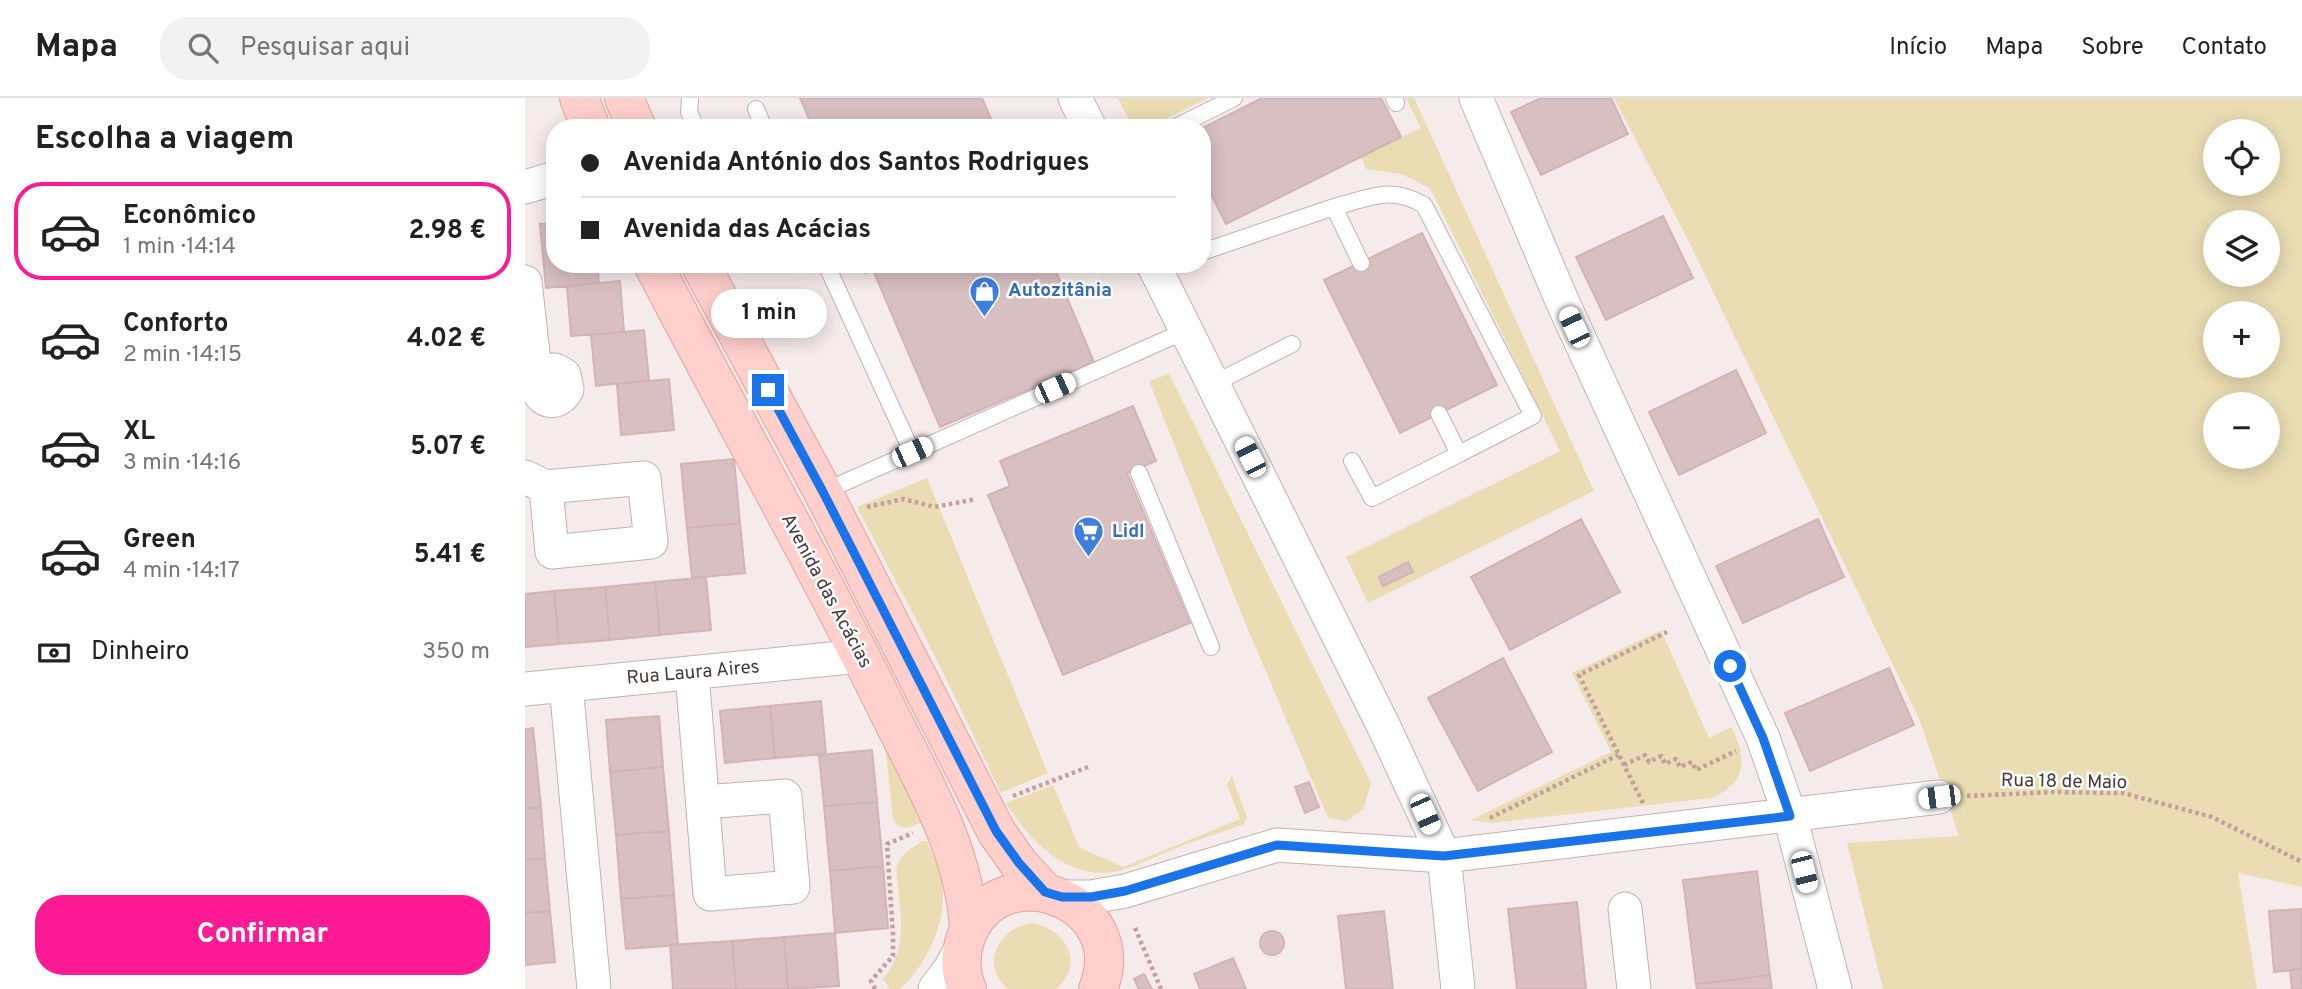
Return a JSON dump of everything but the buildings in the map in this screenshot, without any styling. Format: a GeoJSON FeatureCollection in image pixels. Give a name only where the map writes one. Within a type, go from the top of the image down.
{"type":"FeatureCollection","features":[{"type":"Feature","properties":{"kind":"main road"},"geometry":{"type":"LineString","coordinates":[[579,98],[587,119]]}},
{"type":"Feature","properties":{"kind":"main road"},"geometry":{"type":"LineString","coordinates":[[624,98],[633,119]]}},
{"type":"Feature","properties":{"kind":"main road","name":"Avenida das Acácias"},"geometry":{"type":"LineString","coordinates":[[658,273],[861,656],[942,821],[964,880],[966,936],[961,963],[967,989]]}},
{"type":"Feature","properties":{"kind":"main road"},"geometry":{"type":"LineString","coordinates":[[705,273],[823,492],[996,831],[1019,863],[1054,895],[1077,907],[1089,919],[1098,934],[1103,951],[1101,979]]}},
{"type":"Feature","properties":{"kind":"main road"},"geometry":{"type":"LineString","coordinates":[[966,936],[980,914],[994,902],[1011,894],[1028,891],[1054,895]]}},
{"type":"Feature","properties":{"kind":"street"},"geometry":{"type":"LineString","coordinates":[[1075,98],[1086,119]]}},
{"type":"Feature","properties":{"kind":"street"},"geometry":{"type":"LineString","coordinates":[[1476,98],[1563,303],[1763,738],[1790,816],[1835,989]]}},
{"type":"Feature","properties":{"kind":"street"},"geometry":{"type":"LineString","coordinates":[[525,187],[546,181]]}},
{"type":"Feature","properties":{"kind":"street"},"geometry":{"type":"LineString","coordinates":[[1163,273],[1185,331],[1390,738],[1444,856],[1458,989]]}},
{"type":"Feature","properties":{"kind":"street"},"geometry":{"type":"LineString","coordinates":[[525,282],[536,384]]}},
{"type":"Feature","properties":{"kind":"street","name":"Rua Laura Aires"},"geometry":{"type":"LineString","coordinates":[[525,689],[861,656]]}},
{"type":"Feature","properties":{"kind":"street"},"geometry":{"type":"LineString","coordinates":[[692,673],[703,802]]}},
{"type":"Feature","properties":{"kind":"street"},"geometry":{"type":"LineString","coordinates":[[566,685],[594,989]]}},
{"type":"Feature","properties":{"kind":"street"},"geometry":{"type":"LineString","coordinates":[[1054,895],[1091,897],[1125,891],[1277,845],[1444,856],[1939,797]]}},
{"type":"Feature","properties":{"kind":"street"},"geometry":{"type":"LineString","coordinates":[[1101,979],[1106,940],[1112,922],[1124,905],[1162,878]]}},
{"type":"Feature","properties":{"kind":"street"},"geometry":{"type":"LineString","coordinates":[[1625,909],[1633,989]]}},
{"type":"Feature","properties":{"kind":"street"},"geometry":{"type":"LineString","coordinates":[[935,989],[950,970],[966,936]]}},
{"type":"Feature","properties":{"kind":"lane"},"geometry":{"type":"LineString","coordinates":[[690,98],[689,112],[692,119]]}},
{"type":"Feature","properties":{"kind":"lane"},"geometry":{"type":"LineString","coordinates":[[1192,119],[1234,98]]}},
{"type":"Feature","properties":{"kind":"lane"},"geometry":{"type":"LineString","coordinates":[[756,109],[760,119]]}},
{"type":"Feature","properties":{"kind":"lane"},"geometry":{"type":"LineString","coordinates":[[1211,249],[1334,207],[1388,193],[1407,195],[1424,205],[1533,416],[1372,498],[1352,461]]}},
{"type":"Feature","properties":{"kind":"lane"},"geometry":{"type":"LineString","coordinates":[[1334,207],[1361,263]]}},
{"type":"Feature","properties":{"kind":"lane"},"geometry":{"type":"LineString","coordinates":[[830,273],[912,452]]}},
{"type":"Feature","properties":{"kind":"lane"},"geometry":{"type":"LineString","coordinates":[[823,492],[1185,331]]}},
{"type":"Feature","properties":{"kind":"lane"},"geometry":{"type":"LineString","coordinates":[[1213,384],[1292,344]]}},
{"type":"Feature","properties":{"kind":"lane"},"geometry":{"type":"LineString","coordinates":[[1439,414],[1459,454]]}},
{"type":"Feature","properties":{"kind":"lane"},"geometry":{"type":"LineString","coordinates":[[1139,474],[1212,647]]}},
{"type":"Feature","properties":{"kind":"path"},"geometry":{"type":"LineString","coordinates":[[856,511],[874,504],[903,499],[935,507],[976,499]]}},
{"type":"Feature","properties":{"kind":"path"},"geometry":{"type":"LineString","coordinates":[[1646,810],[1579,675],[1667,632]]}},
{"type":"Feature","properties":{"kind":"path"},"geometry":{"type":"LineString","coordinates":[[1623,765],[1646,755],[1649,762],[1661,756],[1665,764],[1676,759],[1680,767],[1692,762],[1696,770],[1763,738]]}},
{"type":"Feature","properties":{"kind":"path"},"geometry":{"type":"LineString","coordinates":[[1483,821],[1618,755]]}},
{"type":"Feature","properties":{"kind":"path"},"geometry":{"type":"LineString","coordinates":[[1004,799],[1088,767]]}},
{"type":"Feature","properties":{"kind":"path","name":"Rua 18 de Maio"},"geometry":{"type":"LineString","coordinates":[[1939,797],[2054,792],[2123,793],[2212,817],[2302,862]]}},
{"type":"Feature","properties":{"kind":"path"},"geometry":{"type":"LineString","coordinates":[[1135,928],[1161,989]]}},
{"type":"Feature","properties":{"kind":"shaded area"},"geometry":{"type":"Polygon","coordinates":[[[1118,98],[1208,98],[1166,119],[1128,119],[1118,98]]]}},
{"type":"Feature","properties":{"kind":"shaded area"},"geometry":{"type":"Polygon","coordinates":[[[1406,98],[1414,98],[1594,491],[1368,603],[1346,557],[1560,451],[1430,188],[1401,174],[1366,169],[1361,157],[1421,128],[1406,98]]]}},
{"type":"Feature","properties":{"kind":"shaded area"},"geometry":{"type":"Polygon","coordinates":[[[1614,98],[2302,98],[2302,887],[2238,873],[2257,989],[1883,989],[1847,843],[1959,836],[1920,721],[1689,242],[1614,98]]]}},
{"type":"Feature","properties":{"kind":"shaded area"},"geometry":{"type":"Polygon","coordinates":[[[1169,374],[1371,783],[1363,810],[1346,821],[1328,818],[1244,620],[1149,381],[1169,374]]]}},
{"type":"Feature","properties":{"kind":"shaded area"},"geometry":{"type":"Polygon","coordinates":[[[927,478],[1048,773],[1001,793],[935,656],[857,507],[927,478]]]}},
{"type":"Feature","properties":{"kind":"shaded area"},"geometry":{"type":"Polygon","coordinates":[[[1661,630],[1709,738],[1732,727],[1740,749],[1741,768],[1732,784],[1712,798],[1492,823],[1471,820],[1611,752],[1572,673],[1661,630]]]}},
{"type":"Feature","properties":{"kind":"shaded area"},"geometry":{"type":"Polygon","coordinates":[[[884,737],[925,821],[903,827],[893,818],[884,737]]]}},
{"type":"Feature","properties":{"kind":"shaded area"},"geometry":{"type":"Polygon","coordinates":[[[1232,776],[1247,818],[1243,825],[1130,868],[1104,873],[1070,866],[1054,857],[1027,832],[1006,803],[1053,785],[1079,847],[1123,867],[1240,819],[1227,784],[1232,776]]]}},
{"type":"Feature","properties":{"kind":"shaded area"},"geometry":{"type":"Polygon","coordinates":[[[922,841],[927,841],[941,878],[943,893],[939,923],[928,953],[910,979],[900,989],[890,989],[883,979],[896,957],[901,934],[897,865],[905,853],[922,841]]]}},
{"type":"Feature","properties":{"kind":"shaded area"},"geometry":{"type":"Polygon","coordinates":[[[1032,923],[1054,932],[1062,940],[1071,959],[1070,969],[1056,989],[1008,989],[995,969],[997,948],[1010,932],[1032,923]]]}},
{"type":"Feature","properties":{"kind":"place","name":"Autozitânia"},"geometry":{"type":"Point","coordinates":[985,318]}},
{"type":"Feature","properties":{"kind":"place","name":"Lidl"},"geometry":{"type":"Point","coordinates":[1089,559]}},
{"type":"Feature","properties":{"kind":"route"},"geometry":{"type":"LineString","coordinates":[[768,390],[996,831],[1019,863],[1045,892],[1062,897],[1091,897],[1125,891],[1277,845],[1444,856],[1790,816],[1763,738],[1730,666]]}}]}
